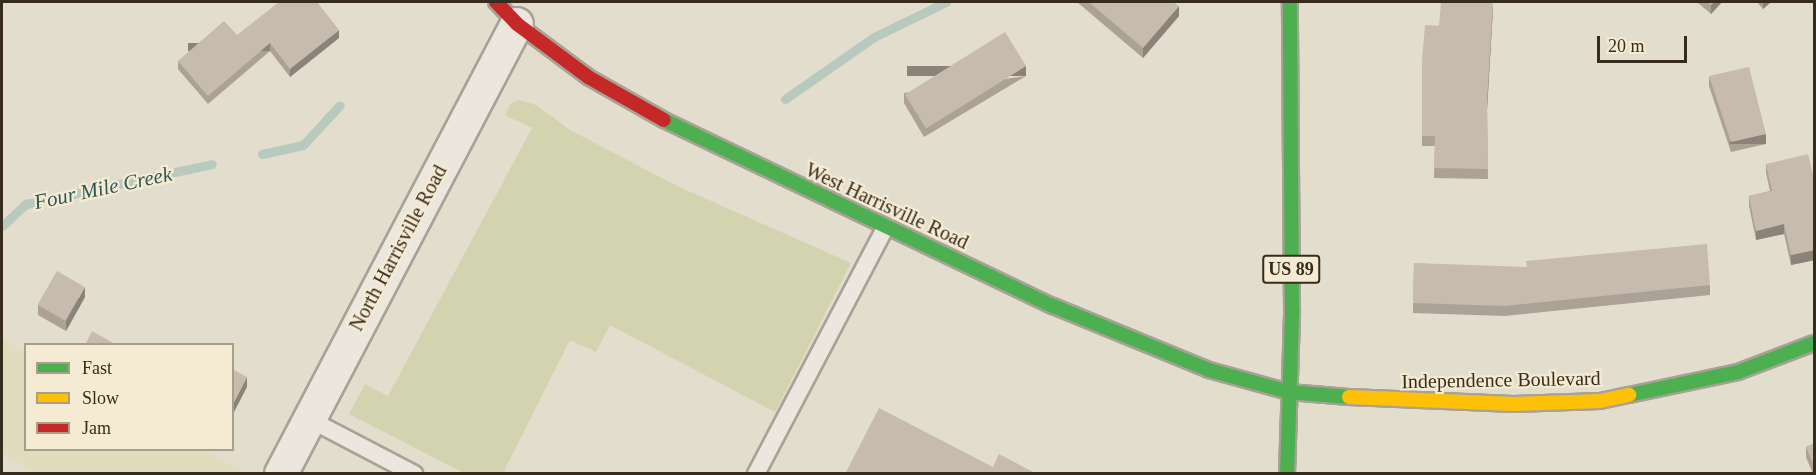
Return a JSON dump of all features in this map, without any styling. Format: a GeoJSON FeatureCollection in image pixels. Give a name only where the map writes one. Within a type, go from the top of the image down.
{"type":"FeatureCollection","features":[{"type":"Feature","properties":{"kind":"main road","name":"US 89"},"geometry":{"type":"LineString","coordinates":[[1287,474],[1290,2]]}},
{"type":"Feature","properties":{"kind":"main road","name":"West Harrisville Road"},"geometry":{"type":"LineString","coordinates":[[507,13],[588,77],[682,131],[1053,306],[1209,370],[1289,392]]}},
{"type":"Feature","properties":{"kind":"main road","name":"Independence Boulevard"},"geometry":{"type":"LineString","coordinates":[[1289,392],[1389,401],[1599,401],[1738,372],[1815,343]]}},
{"type":"Feature","properties":{"kind":"street","name":"North Harrisville Road"},"geometry":{"type":"LineString","coordinates":[[281,474],[507,13]]}},
{"type":"Feature","properties":{"kind":"lane"},"geometry":{"type":"LineString","coordinates":[[756,474],[885,228]]}},
{"type":"Feature","properties":{"kind":"lane"},"geometry":{"type":"LineString","coordinates":[[309,419],[414,474]]}},
{"type":"Feature","properties":{"kind":"shaded area"},"geometry":{"type":"Polygon","coordinates":[[[2,339],[24,351],[24,451],[205,451],[246,473],[37,473],[2,454],[2,339]]]}},
{"type":"Feature","properties":{"kind":"green space"},"geometry":{"type":"Polygon","coordinates":[[[519,100],[536,105],[570,130],[677,186],[851,263],[775,412],[610,325],[596,352],[570,340],[504,471],[508,473],[464,473],[349,414],[365,384],[388,396],[532,128],[505,115],[511,103],[519,100]]]}},
{"type":"Feature","properties":{"kind":"building"},"geometry":{"type":"Polygon","coordinates":[[[279,2],[317,2],[339,30],[290,69],[270,43],[208,96],[178,61],[224,21],[237,35],[279,2]]]}},
{"type":"Feature","properties":{"kind":"building"},"geometry":{"type":"Polygon","coordinates":[[[1089,2],[1173,2],[1179,6],[1143,48],[1089,2]]]}},
{"type":"Feature","properties":{"kind":"building"},"geometry":{"type":"Polygon","coordinates":[[[1441,2],[1493,2],[1487,100],[1488,169],[1434,168],[1435,136],[1422,136],[1422,61],[1425,25],[1439,26],[1441,2]]]}},
{"type":"Feature","properties":{"kind":"building"},"geometry":{"type":"Polygon","coordinates":[[[1005,32],[1026,66],[926,128],[905,95],[1005,32]]]}},
{"type":"Feature","properties":{"kind":"building"},"geometry":{"type":"Polygon","coordinates":[[[1749,67],[1766,134],[1731,142],[1709,76],[1749,67]]]}},
{"type":"Feature","properties":{"kind":"building"},"geometry":{"type":"Polygon","coordinates":[[[1808,154],[1815,183],[1815,250],[1791,255],[1784,224],[1756,231],[1749,196],[1772,191],[1766,164],[1808,154]]]}},
{"type":"Feature","properties":{"kind":"building"},"geometry":{"type":"Polygon","coordinates":[[[1707,244],[1710,285],[1505,306],[1413,303],[1414,263],[1527,267],[1526,261],[1707,244]]]}},
{"type":"Feature","properties":{"kind":"building"},"geometry":{"type":"Polygon","coordinates":[[[57,271],[85,287],[65,321],[38,305],[57,271]]]}},
{"type":"Feature","properties":{"kind":"building"},"geometry":{"type":"Polygon","coordinates":[[[92,331],[113,343],[86,343],[92,331]]]}},
{"type":"Feature","properties":{"kind":"building"},"geometry":{"type":"Polygon","coordinates":[[[234,370],[247,377],[234,402],[234,370]]]}},
{"type":"Feature","properties":{"kind":"building"},"geometry":{"type":"Polygon","coordinates":[[[879,408],[993,467],[999,454],[1037,474],[845,474],[879,408]]]}},
{"type":"Feature","properties":{"kind":"building"},"geometry":{"type":"Polygon","coordinates":[[[1815,443],[1815,468],[1806,447],[1815,443]]]}},
{"type":"Feature","properties":{"kind":"waterway","name":"Four Mile Creek"},"geometry":{"type":"LineString","coordinates":[[785,99],[874,37],[946,2]]}},
{"type":"Feature","properties":{"kind":"waterway","name":"Four Mile Creek"},"geometry":{"type":"LineString","coordinates":[[262,154],[303,145],[340,105]]}},
{"type":"Feature","properties":{"kind":"waterway","name":"Four Mile Creek"},"geometry":{"type":"LineString","coordinates":[[2,226],[26,204],[212,164]]}},
{"type":"Feature","properties":{"kind":"traffic: fast"},"geometry":{"type":"LineString","coordinates":[[1287,474],[1292,311],[1290,2]]}},
{"type":"Feature","properties":{"kind":"traffic: fast"},"geometry":{"type":"LineString","coordinates":[[664,120],[1053,306],[1209,370],[1289,392],[1349,397]]}},
{"type":"Feature","properties":{"kind":"traffic: fast"},"geometry":{"type":"LineString","coordinates":[[1629,395],[1738,372],[1814,343]]}},
{"type":"Feature","properties":{"kind":"traffic: slow"},"geometry":{"type":"LineString","coordinates":[[1349,397],[1514,404],[1600,401],[1629,395]]}},
{"type":"Feature","properties":{"kind":"traffic: jam"},"geometry":{"type":"LineString","coordinates":[[496,2],[517,24],[588,77],[664,120]]}}]}
